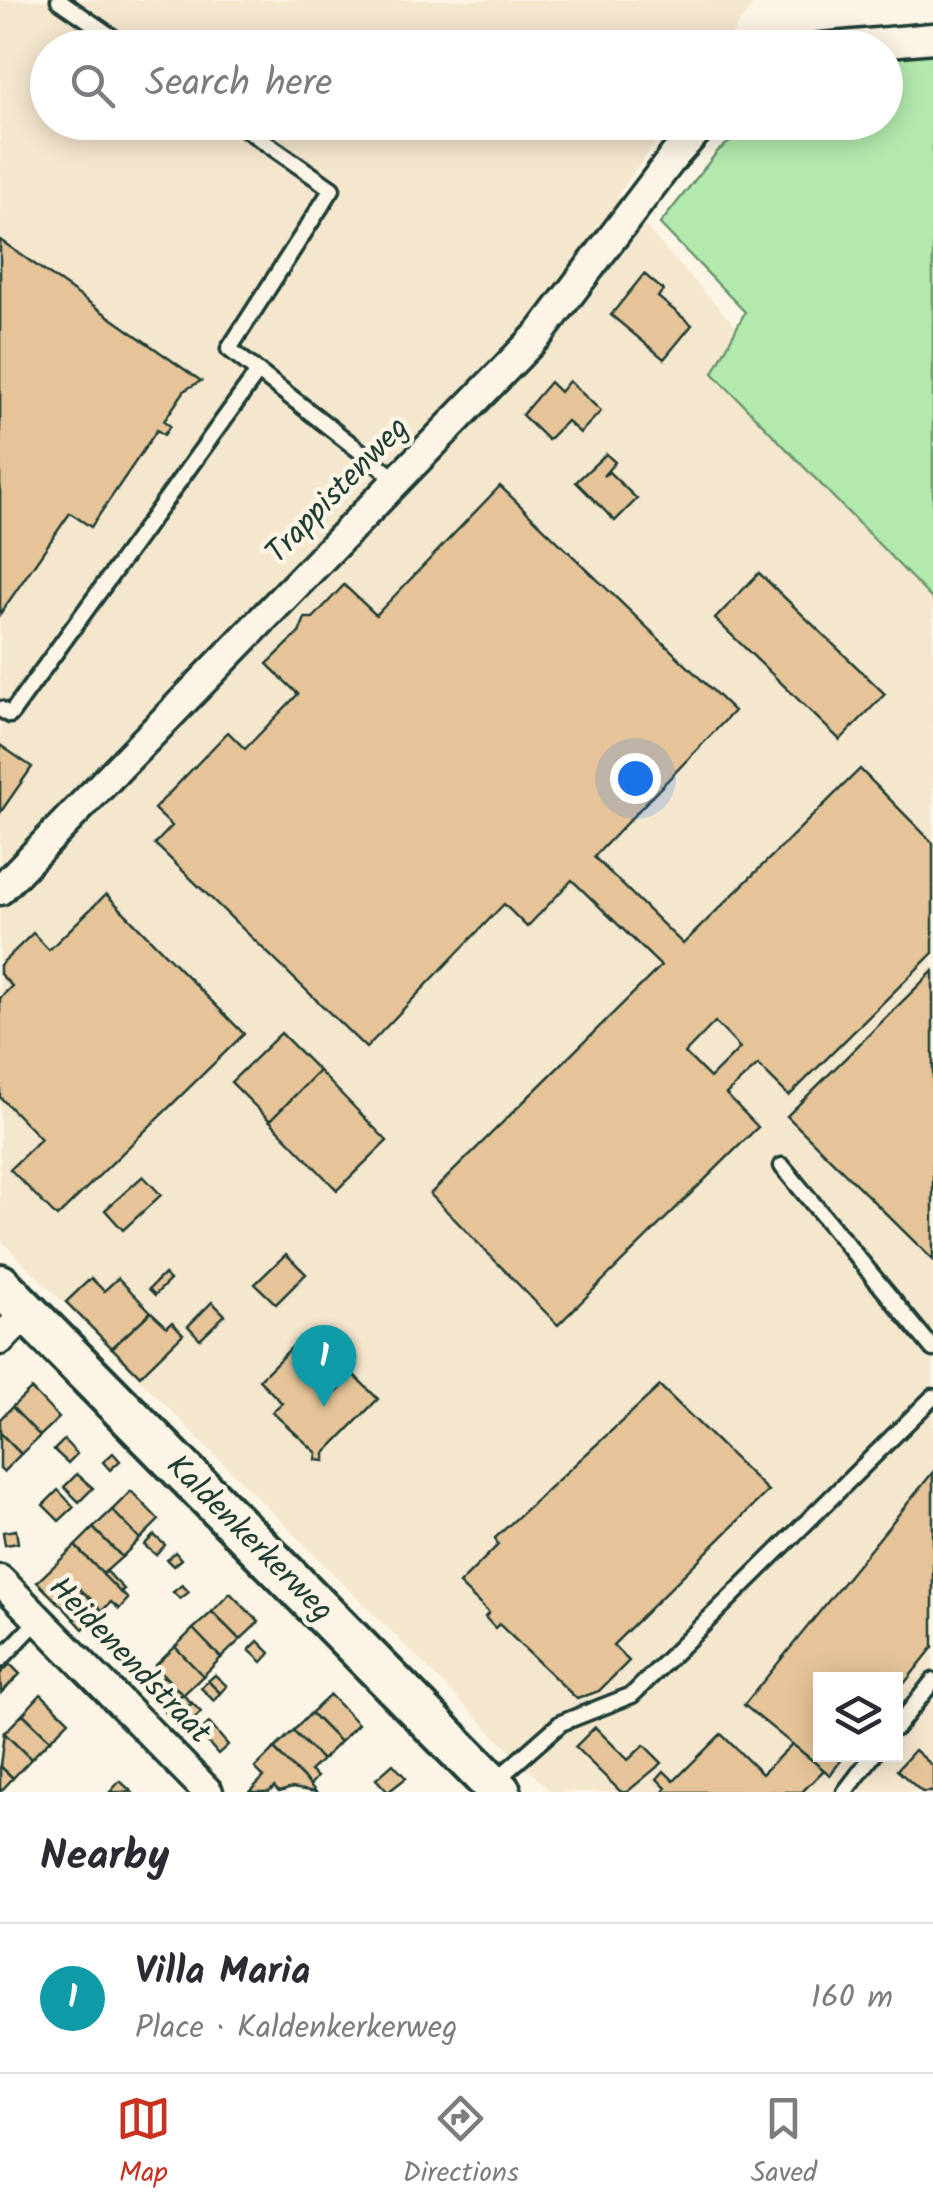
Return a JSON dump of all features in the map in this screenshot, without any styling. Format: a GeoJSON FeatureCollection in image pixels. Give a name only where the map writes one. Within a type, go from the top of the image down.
{"type":"FeatureCollection","features":[{"type":"Feature","properties":{"kind":"main road","name":"Kaldenkerkerweg"},"geometry":{"type":"LineString","coordinates":[[9,1313],[496,1788]]}},
{"type":"Feature","properties":{"kind":"street"},"geometry":{"type":"LineString","coordinates":[[903,41],[933,38]]}},
{"type":"Feature","properties":{"kind":"street","name":"Trappistenweg"},"geometry":{"type":"LineString","coordinates":[[0,890],[540,333],[689,140]]}},
{"type":"Feature","properties":{"kind":"street","name":"Heidenendstraat"},"geometry":{"type":"LineString","coordinates":[[0,1580],[208,1792]]}},
{"type":"Feature","properties":{"kind":"lane"},"geometry":{"type":"LineString","coordinates":[[59,0],[102,30]]}},
{"type":"Feature","properties":{"kind":"lane"},"geometry":{"type":"LineString","coordinates":[[262,140],[332,189],[229,349],[397,480]]}},
{"type":"Feature","properties":{"kind":"lane"},"geometry":{"type":"LineString","coordinates":[[0,708],[10,715],[258,372]]}},
{"type":"Feature","properties":{"kind":"lane"},"geometry":{"type":"LineString","coordinates":[[782,1166],[933,1348]]}},
{"type":"Feature","properties":{"kind":"lane"},"geometry":{"type":"LineString","coordinates":[[496,1788],[561,1724],[632,1695],[933,1396]]}},
{"type":"Feature","properties":{"kind":"lane"},"geometry":{"type":"LineString","coordinates":[[0,1660],[39,1619]]}},
{"type":"Feature","properties":{"kind":"lane"},"geometry":{"type":"LineString","coordinates":[[903,1719],[933,1680]]}},
{"type":"Feature","properties":{"kind":"lane"},"geometry":{"type":"LineString","coordinates":[[844,1792],[868,1762]]}},
{"type":"Feature","properties":{"kind":"shaded area"},"geometry":{"type":"Polygon","coordinates":[[[0,0],[756,0],[734,30],[30,30],[30,140],[657,140],[617,196],[933,543],[933,1792],[551,1792],[0,1239],[0,0]]]}},
{"type":"Feature","properties":{"kind":"green space"},"geometry":{"type":"Polygon","coordinates":[[[933,34],[933,600],[713,373],[745,312],[660,224],[718,151],[732,140],[903,140],[903,46],[933,34]]]}},
{"type":"Feature","properties":{"kind":"building"},"geometry":{"type":"Polygon","coordinates":[[[0,240],[201,381],[185,390],[164,421],[170,426],[164,435],[157,430],[91,527],[70,513],[0,614],[0,240]]]}},
{"type":"Feature","properties":{"kind":"building"},"geometry":{"type":"Polygon","coordinates":[[[644,274],[663,290],[658,297],[692,325],[664,359],[611,315],[644,274]]]}},
{"type":"Feature","properties":{"kind":"building"},"geometry":{"type":"Polygon","coordinates":[[[569,381],[601,411],[580,433],[567,421],[548,440],[522,415],[550,382],[560,392],[569,381]]]}},
{"type":"Feature","properties":{"kind":"building"},"geometry":{"type":"Polygon","coordinates":[[[606,454],[615,462],[603,476],[609,472],[637,499],[615,521],[576,482],[606,454]]]}},
{"type":"Feature","properties":{"kind":"building"},"geometry":{"type":"Polygon","coordinates":[[[500,486],[734,711],[594,857],[683,944],[860,769],[933,843],[933,953],[789,1096],[758,1065],[726,1094],[758,1127],[558,1325],[430,1194],[661,966],[572,880],[527,927],[504,904],[366,1048],[155,844],[172,826],[154,809],[228,732],[245,749],[298,694],[267,664],[299,633],[305,618],[313,618],[344,585],[376,615],[500,486]],[[715,1022],[685,1053],[710,1078],[740,1048],[715,1022]]]}},
{"type":"Feature","properties":{"kind":"building"},"geometry":{"type":"Polygon","coordinates":[[[759,573],[885,694],[840,740],[715,619],[759,573]]]}},
{"type":"Feature","properties":{"kind":"building"},"geometry":{"type":"Polygon","coordinates":[[[0,745],[32,767],[0,813],[0,745]]]}},
{"type":"Feature","properties":{"kind":"building"},"geometry":{"type":"Polygon","coordinates":[[[106,894],[244,1034],[57,1217],[10,1169],[41,1139],[0,1097],[0,998],[12,986],[0,974],[0,965],[33,933],[49,950],[106,894]]]}},
{"type":"Feature","properties":{"kind":"building"},"geometry":{"type":"Polygon","coordinates":[[[933,971],[933,1260],[787,1116],[933,971]]]}},
{"type":"Feature","properties":{"kind":"building"},"geometry":{"type":"Polygon","coordinates":[[[281,1033],[319,1071],[270,1121],[231,1082],[281,1033]]]}},
{"type":"Feature","properties":{"kind":"building"},"geometry":{"type":"Polygon","coordinates":[[[319,1071],[387,1141],[337,1190],[270,1121],[319,1071]]]}},
{"type":"Feature","properties":{"kind":"building"},"geometry":{"type":"Polygon","coordinates":[[[143,1176],[161,1195],[123,1230],[105,1210],[143,1176]]]}},
{"type":"Feature","properties":{"kind":"building"},"geometry":{"type":"Polygon","coordinates":[[[286,1254],[306,1274],[276,1304],[255,1284],[286,1254]]]}},
{"type":"Feature","properties":{"kind":"building"},"geometry":{"type":"Polygon","coordinates":[[[164,1274],[170,1280],[155,1295],[149,1289],[164,1274]]]}},
{"type":"Feature","properties":{"kind":"building"},"geometry":{"type":"Polygon","coordinates":[[[91,1278],[104,1291],[118,1278],[151,1312],[112,1348],[66,1302],[91,1278]]]}},
{"type":"Feature","properties":{"kind":"building"},"geometry":{"type":"Polygon","coordinates":[[[212,1302],[225,1315],[200,1339],[188,1326],[212,1302]]]}},
{"type":"Feature","properties":{"kind":"building"},"geometry":{"type":"Polygon","coordinates":[[[151,1312],[167,1327],[172,1322],[183,1334],[140,1376],[112,1348],[151,1312]]]}},
{"type":"Feature","properties":{"kind":"building"},"geometry":{"type":"Polygon","coordinates":[[[293,1346],[337,1392],[354,1375],[378,1399],[325,1453],[325,1461],[316,1460],[317,1453],[272,1412],[282,1403],[259,1380],[293,1346]]]}},
{"type":"Feature","properties":{"kind":"building"},"geometry":{"type":"Polygon","coordinates":[[[660,1386],[768,1491],[613,1645],[629,1661],[599,1691],[577,1699],[499,1624],[495,1628],[485,1617],[489,1613],[459,1584],[498,1545],[495,1538],[660,1386]]]}},
{"type":"Feature","properties":{"kind":"building"},"geometry":{"type":"Polygon","coordinates":[[[31,1389],[59,1418],[40,1436],[12,1407],[31,1389]]]}},
{"type":"Feature","properties":{"kind":"building"},"geometry":{"type":"Polygon","coordinates":[[[12,1407],[40,1436],[21,1454],[0,1433],[0,1419],[12,1407]]]}},
{"type":"Feature","properties":{"kind":"building"},"geometry":{"type":"Polygon","coordinates":[[[0,1433],[21,1454],[3,1472],[0,1469],[0,1433]]]}},
{"type":"Feature","properties":{"kind":"building"},"geometry":{"type":"Polygon","coordinates":[[[64,1440],[77,1454],[68,1463],[54,1450],[64,1440]]]}},
{"type":"Feature","properties":{"kind":"building"},"geometry":{"type":"Polygon","coordinates":[[[113,1453],[120,1461],[110,1470],[103,1462],[113,1453]]]}},
{"type":"Feature","properties":{"kind":"building"},"geometry":{"type":"Polygon","coordinates":[[[933,1472],[933,1647],[903,1685],[903,1672],[813,1672],[813,1761],[744,1705],[933,1472]]]}},
{"type":"Feature","properties":{"kind":"building"},"geometry":{"type":"Polygon","coordinates":[[[77,1474],[93,1488],[79,1502],[64,1487],[77,1474]]]}},
{"type":"Feature","properties":{"kind":"building"},"geometry":{"type":"Polygon","coordinates":[[[58,1490],[74,1507],[59,1521],[43,1505],[58,1490]]]}},
{"type":"Feature","properties":{"kind":"building"},"geometry":{"type":"Polygon","coordinates":[[[131,1491],[159,1520],[140,1539],[112,1510],[131,1491]]]}},
{"type":"Feature","properties":{"kind":"building"},"geometry":{"type":"Polygon","coordinates":[[[112,1510],[140,1539],[122,1557],[93,1528],[112,1510]]]}},
{"type":"Feature","properties":{"kind":"building"},"geometry":{"type":"Polygon","coordinates":[[[93,1528],[122,1557],[103,1574],[75,1546],[93,1528]]]}},
{"type":"Feature","properties":{"kind":"building"},"geometry":{"type":"Polygon","coordinates":[[[16,1530],[18,1543],[5,1545],[3,1532],[16,1530]]]}},
{"type":"Feature","properties":{"kind":"building"},"geometry":{"type":"Polygon","coordinates":[[[154,1535],[165,1545],[156,1555],[144,1545],[154,1535]]]}},
{"type":"Feature","properties":{"kind":"building"},"geometry":{"type":"Polygon","coordinates":[[[75,1546],[128,1599],[119,1609],[111,1602],[102,1611],[73,1583],[56,1601],[37,1582],[75,1546]]]}},
{"type":"Feature","properties":{"kind":"building"},"geometry":{"type":"Polygon","coordinates":[[[175,1552],[181,1559],[173,1566],[167,1560],[175,1552]]]}},
{"type":"Feature","properties":{"kind":"building"},"geometry":{"type":"Polygon","coordinates":[[[106,1571],[124,1589],[120,1592],[103,1575],[106,1571]]]}},
{"type":"Feature","properties":{"kind":"building"},"geometry":{"type":"Polygon","coordinates":[[[73,1583],[83,1592],[65,1609],[56,1601],[73,1583]]]}},
{"type":"Feature","properties":{"kind":"building"},"geometry":{"type":"Polygon","coordinates":[[[182,1585],[189,1592],[180,1599],[173,1592],[182,1585]]]}},
{"type":"Feature","properties":{"kind":"building"},"geometry":{"type":"Polygon","coordinates":[[[83,1592],[93,1601],[74,1619],[65,1609],[83,1592]]]}},
{"type":"Feature","properties":{"kind":"building"},"geometry":{"type":"Polygon","coordinates":[[[230,1593],[259,1622],[240,1640],[212,1612],[230,1593]]]}},
{"type":"Feature","properties":{"kind":"building"},"geometry":{"type":"Polygon","coordinates":[[[93,1601],[102,1611],[83,1629],[74,1619],[93,1601]]]}},
{"type":"Feature","properties":{"kind":"building"},"geometry":{"type":"Polygon","coordinates":[[[212,1612],[240,1640],[221,1658],[193,1629],[212,1612]]]}},
{"type":"Feature","properties":{"kind":"building"},"geometry":{"type":"Polygon","coordinates":[[[193,1629],[221,1658],[203,1676],[175,1647],[193,1629]]]}},
{"type":"Feature","properties":{"kind":"building"},"geometry":{"type":"Polygon","coordinates":[[[258,1641],[270,1653],[262,1662],[249,1650],[258,1641]]]}},
{"type":"Feature","properties":{"kind":"building"},"geometry":{"type":"Polygon","coordinates":[[[175,1647],[203,1676],[183,1695],[155,1666],[175,1647]]]}},
{"type":"Feature","properties":{"kind":"building"},"geometry":{"type":"Polygon","coordinates":[[[10,1664],[20,1674],[1,1693],[0,1674],[10,1664]]]}},
{"type":"Feature","properties":{"kind":"building"},"geometry":{"type":"Polygon","coordinates":[[[215,1675],[227,1686],[220,1693],[208,1681],[215,1675]]]}},
{"type":"Feature","properties":{"kind":"building"},"geometry":{"type":"Polygon","coordinates":[[[164,1676],[173,1685],[156,1702],[146,1693],[164,1676]]]}},
{"type":"Feature","properties":{"kind":"building"},"geometry":{"type":"Polygon","coordinates":[[[208,1681],[220,1693],[214,1701],[201,1688],[208,1681]]]}},
{"type":"Feature","properties":{"kind":"building"},"geometry":{"type":"Polygon","coordinates":[[[173,1685],[182,1694],[164,1711],[156,1702],[173,1685]]]}},
{"type":"Feature","properties":{"kind":"building"},"geometry":{"type":"Polygon","coordinates":[[[41,1694],[69,1721],[50,1740],[23,1714],[41,1694]]]}},
{"type":"Feature","properties":{"kind":"building"},"geometry":{"type":"Polygon","coordinates":[[[182,1694],[192,1703],[174,1721],[164,1711],[182,1694]]]}},
{"type":"Feature","properties":{"kind":"building"},"geometry":{"type":"Polygon","coordinates":[[[330,1695],[358,1724],[340,1742],[311,1713],[330,1695]]]}},
{"type":"Feature","properties":{"kind":"building"},"geometry":{"type":"Polygon","coordinates":[[[192,1703],[201,1712],[183,1730],[174,1721],[192,1703]]]}},
{"type":"Feature","properties":{"kind":"building"},"geometry":{"type":"Polygon","coordinates":[[[311,1713],[340,1742],[322,1760],[293,1731],[311,1713]]]}},
{"type":"Feature","properties":{"kind":"building"},"geometry":{"type":"Polygon","coordinates":[[[23,1714],[50,1740],[31,1759],[4,1733],[23,1714]]]}},
{"type":"Feature","properties":{"kind":"building"},"geometry":{"type":"Polygon","coordinates":[[[209,1723],[228,1745],[218,1754],[199,1732],[209,1723]]]}},
{"type":"Feature","properties":{"kind":"building"},"geometry":{"type":"Polygon","coordinates":[[[595,1727],[628,1760],[644,1745],[662,1763],[627,1792],[621,1792],[575,1747],[595,1727]]]}},
{"type":"Feature","properties":{"kind":"building"},"geometry":{"type":"Polygon","coordinates":[[[293,1731],[322,1760],[310,1771],[317,1777],[310,1785],[274,1749],[293,1731]]]}},
{"type":"Feature","properties":{"kind":"building"},"geometry":{"type":"Polygon","coordinates":[[[4,1733],[31,1759],[13,1778],[0,1766],[4,1733]]]}},
{"type":"Feature","properties":{"kind":"building"},"geometry":{"type":"Polygon","coordinates":[[[721,1734],[762,1774],[792,1744],[824,1770],[802,1792],[663,1792],[666,1788],[657,1779],[664,1771],[674,1781],[721,1734]]]}},
{"type":"Feature","properties":{"kind":"building"},"geometry":{"type":"Polygon","coordinates":[[[274,1749],[316,1792],[292,1788],[279,1792],[274,1787],[269,1792],[249,1792],[264,1777],[255,1768],[274,1749]]]}},
{"type":"Feature","properties":{"kind":"building"},"geometry":{"type":"Polygon","coordinates":[[[915,1750],[933,1766],[933,1792],[922,1792],[897,1770],[915,1750]]]}},
{"type":"Feature","properties":{"kind":"building"},"geometry":{"type":"Polygon","coordinates":[[[814,1762],[840,1762],[830,1775],[814,1762]]]}},
{"type":"Feature","properties":{"kind":"building"},"geometry":{"type":"Polygon","coordinates":[[[393,1764],[406,1778],[388,1792],[376,1779],[393,1764]]]}},
{"type":"Feature","properties":{"kind":"building"},"geometry":{"type":"Polygon","coordinates":[[[0,1766],[13,1778],[0,1792],[0,1766]]]}},
{"type":"Feature","properties":{"kind":"building"},"geometry":{"type":"Polygon","coordinates":[[[120,1781],[132,1792],[110,1792],[120,1781]]]}},
{"type":"Feature","properties":{"kind":"place","name":"Villa Maria"},"geometry":{"type":"Point","coordinates":[324,1407]}}]}
